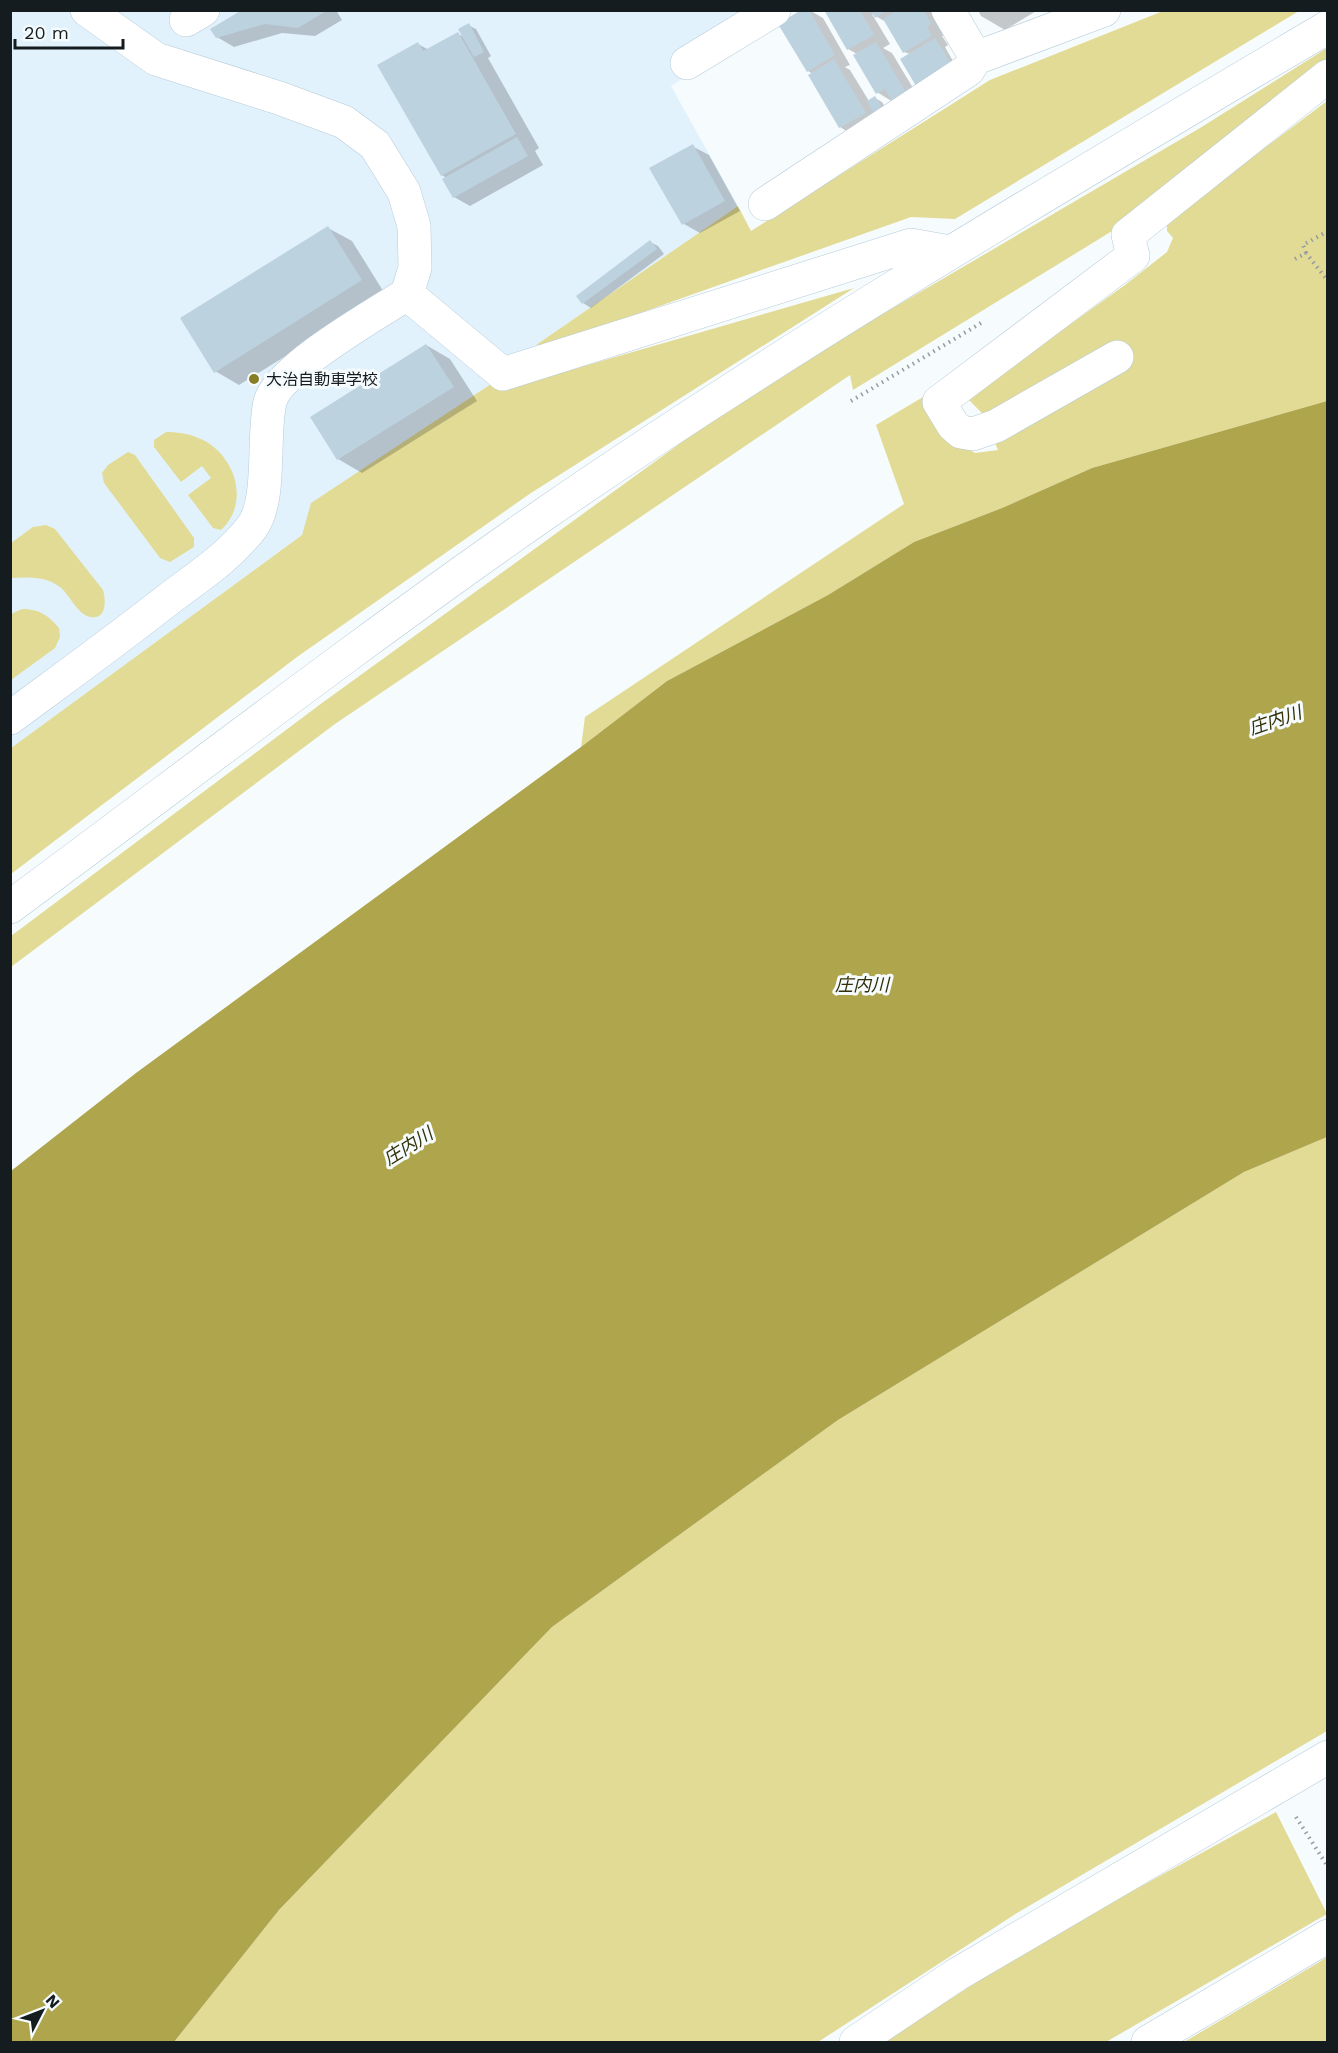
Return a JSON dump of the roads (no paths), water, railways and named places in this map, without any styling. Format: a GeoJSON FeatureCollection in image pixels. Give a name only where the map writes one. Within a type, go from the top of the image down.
{"type":"FeatureCollection","features":[{"type":"Feature","properties":{"kind":"street"},"geometry":{"type":"LineString","coordinates":[[10,718],[118,639],[230,552],[254,525],[261,500],[270,400],[292,370],[407,294],[415,268],[414,226],[404,192],[375,146],[344,122],[279,98],[156,59],[87,10]]}},
{"type":"Feature","properties":{"kind":"street"},"geometry":{"type":"LineString","coordinates":[[687,63],[774,10]]}},
{"type":"Feature","properties":{"kind":"street"},"geometry":{"type":"LineString","coordinates":[[948,10],[976,58]]}},
{"type":"Feature","properties":{"kind":"street"},"geometry":{"type":"LineString","coordinates":[[765,204],[968,70],[976,58],[1104,10]]}},
{"type":"Feature","properties":{"kind":"street"},"geometry":{"type":"LineString","coordinates":[[10,907],[309,683],[543,515],[776,360],[950,252],[1328,27]]}},
{"type":"Feature","properties":{"kind":"street"},"geometry":{"type":"LineString","coordinates":[[1117,357],[996,426],[973,434],[961,432],[953,425],[939,402],[1133,256],[1128,235],[1328,76]]}},
{"type":"Feature","properties":{"kind":"street"},"geometry":{"type":"LineString","coordinates":[[407,294],[503,375],[911,245],[950,252]]}},
{"type":"Feature","properties":{"kind":"street"},"geometry":{"type":"LineString","coordinates":[[856,2043],[956,1975],[1328,1757]]}},
{"type":"Feature","properties":{"kind":"street"},"geometry":{"type":"LineString","coordinates":[[1148,2043],[1328,1936]]}},
{"type":"Feature","properties":{"kind":"water","name":"庄内川"},"geometry":{"type":"Polygon","coordinates":[[[1327,401],[1327,1137],[1244,1172],[838,1420],[552,1627],[279,1910],[174,2042],[11,2042],[11,1171],[136,1073],[581,747],[667,681],[828,595],[914,542],[1002,508],[1092,468],[1327,401]]]}},
{"type":"Feature","properties":{"kind":"place","name":"大治自動車学校"},"geometry":{"type":"Point","coordinates":[254,379]}}]}
